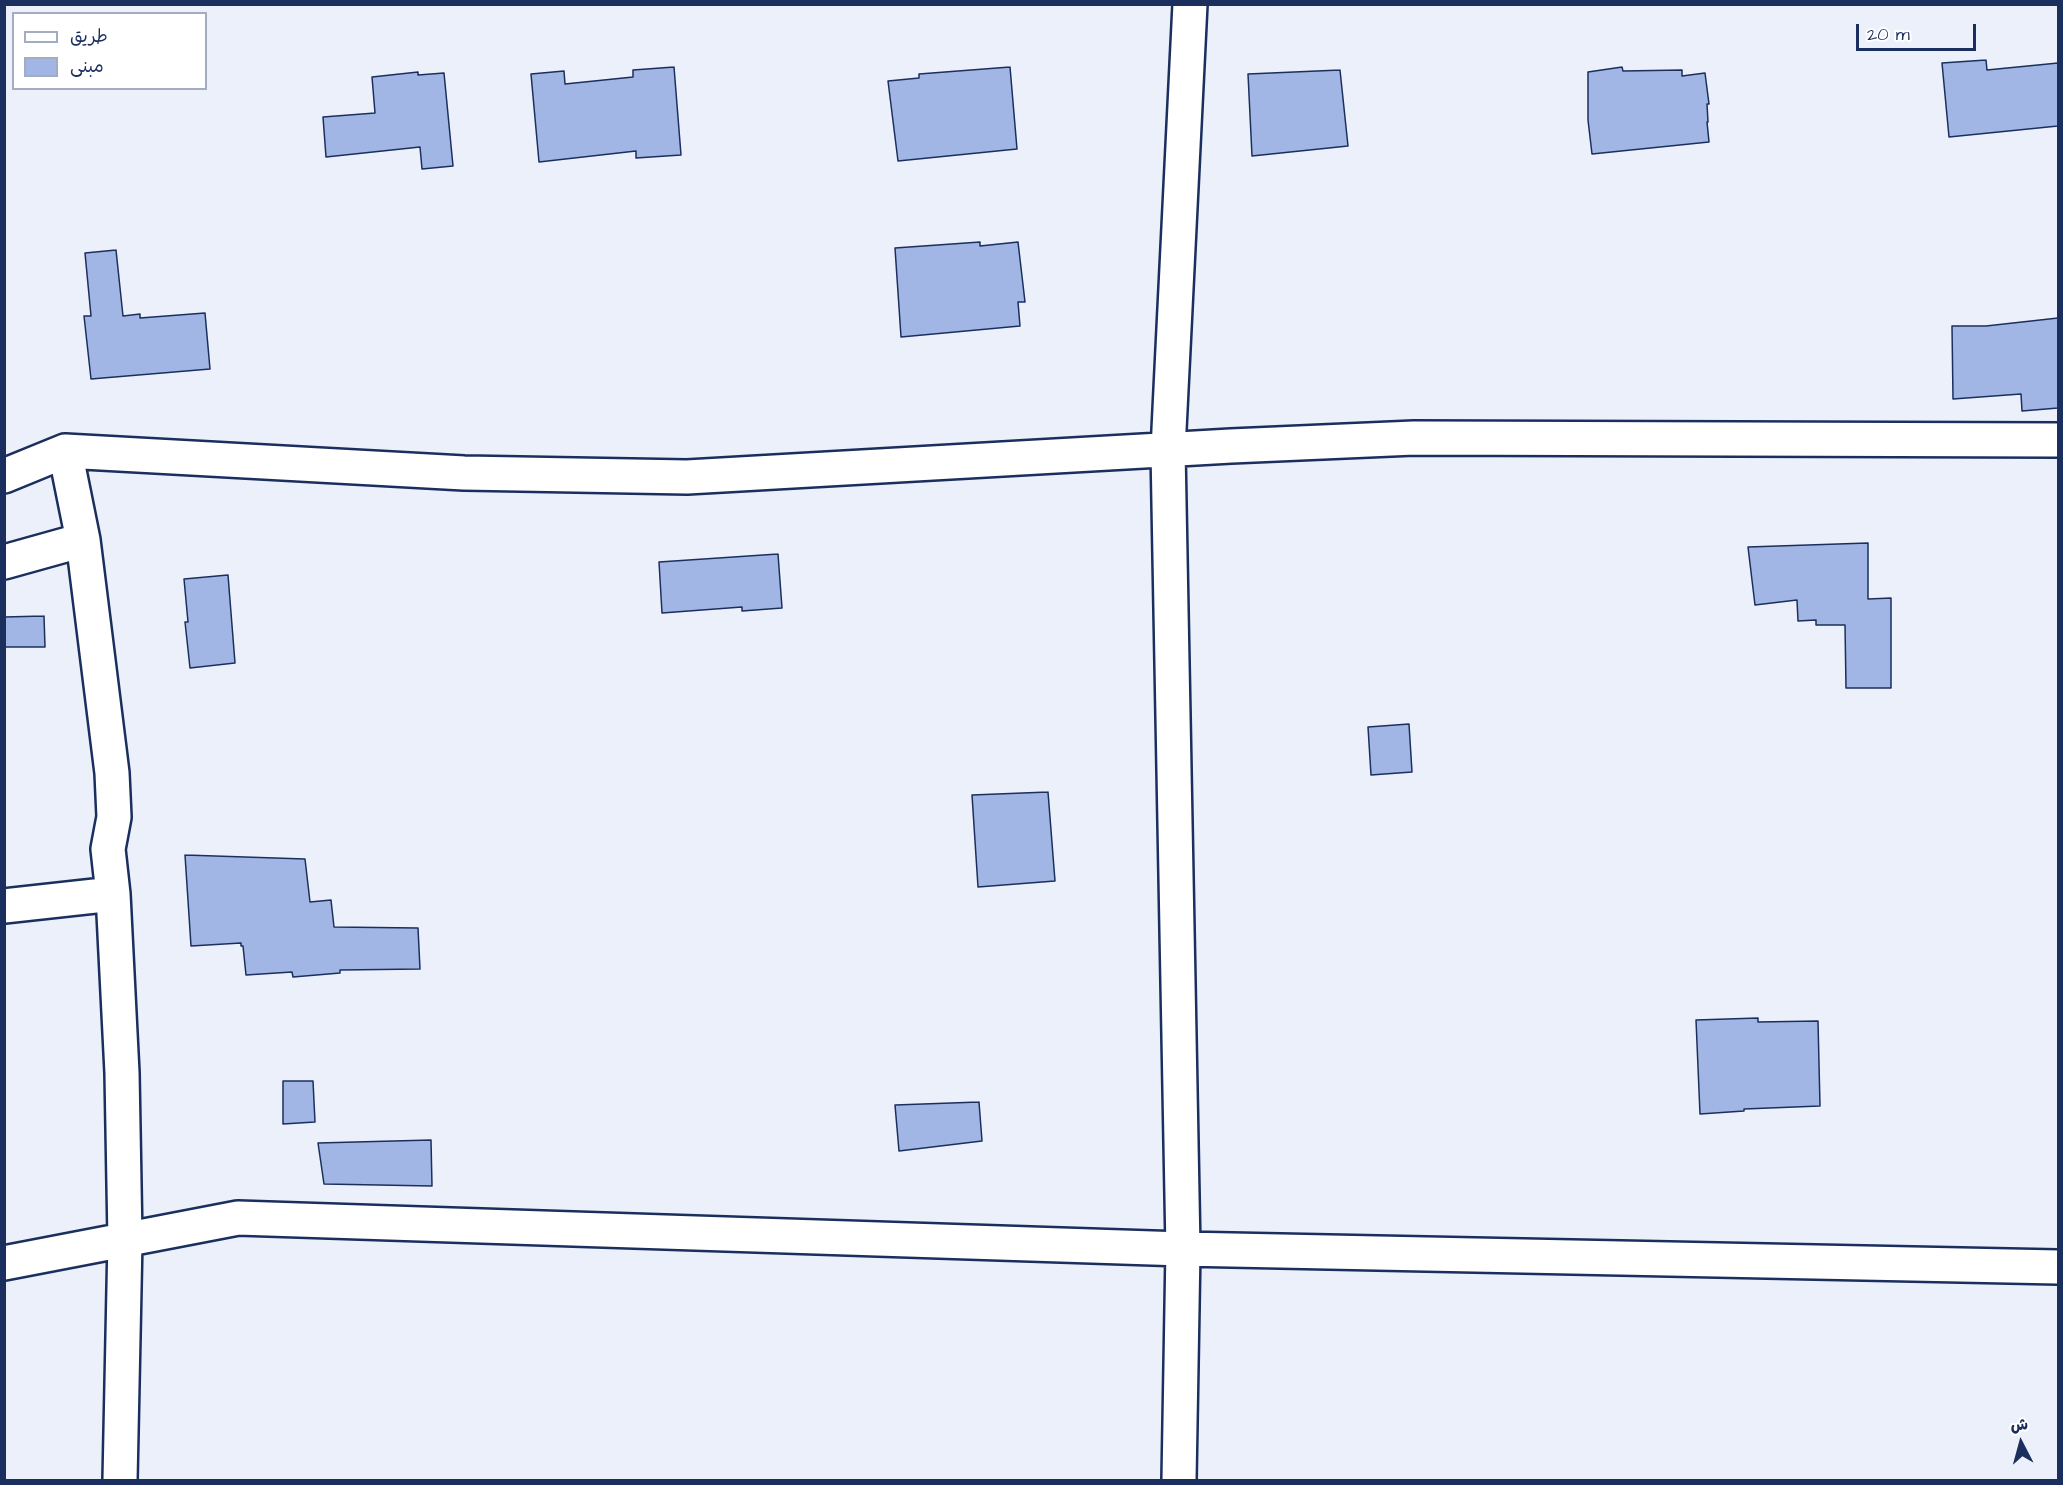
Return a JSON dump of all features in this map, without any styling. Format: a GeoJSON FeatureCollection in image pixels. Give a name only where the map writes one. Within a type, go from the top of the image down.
{"type":"FeatureCollection","features":[{"type":"Feature","properties":{"kind":"street"},"geometry":{"type":"LineString","coordinates":[[1179,1480],[1183,1249],[1168,450],[1190,4]]}},
{"type":"Feature","properties":{"kind":"street"},"geometry":{"type":"LineString","coordinates":[[4,476],[65,451],[464,473],[687,477],[1414,438],[2058,440]]}},
{"type":"Feature","properties":{"kind":"street"},"geometry":{"type":"LineString","coordinates":[[65,451],[83,540],[112,773],[114,817],[108,849],[113,894],[122,1072],[125,1240],[120,1480]]}},
{"type":"Feature","properties":{"kind":"street"},"geometry":{"type":"LineString","coordinates":[[4,562],[83,540]]}},
{"type":"Feature","properties":{"kind":"street"},"geometry":{"type":"LineString","coordinates":[[4,906],[113,894]]}},
{"type":"Feature","properties":{"kind":"street"},"geometry":{"type":"LineString","coordinates":[[4,1263],[238,1218],[1183,1249],[2058,1267]]}},
{"type":"Feature","properties":{"kind":"building"},"geometry":{"type":"Polygon","coordinates":[[[1986,60],[1987,70],[2058,63],[2058,126],[1949,137],[1942,63],[1986,60]]]}},
{"type":"Feature","properties":{"kind":"building"},"geometry":{"type":"Polygon","coordinates":[[[674,67],[681,155],[636,158],[636,151],[539,162],[531,74],[564,71],[565,84],[633,77],[633,70],[674,67]]]}},
{"type":"Feature","properties":{"kind":"building"},"geometry":{"type":"Polygon","coordinates":[[[1010,67],[1017,149],[898,161],[888,81],[919,78],[919,74],[1010,67]]]}},
{"type":"Feature","properties":{"kind":"building"},"geometry":{"type":"Polygon","coordinates":[[[1622,67],[1623,71],[1682,70],[1682,76],[1705,73],[1709,104],[1707,104],[1707,122],[1709,142],[1592,154],[1588,120],[1588,72],[1622,67]]]}},
{"type":"Feature","properties":{"kind":"building"},"geometry":{"type":"Polygon","coordinates":[[[1340,70],[1348,146],[1252,156],[1248,74],[1340,70]]]}},
{"type":"Feature","properties":{"kind":"building"},"geometry":{"type":"Polygon","coordinates":[[[418,72],[418,75],[444,73],[453,166],[422,169],[420,147],[326,157],[323,117],[375,113],[372,77],[418,72]]]}},
{"type":"Feature","properties":{"kind":"building"},"geometry":{"type":"Polygon","coordinates":[[[980,242],[980,246],[1018,242],[1025,302],[1018,302],[1020,326],[901,337],[895,248],[980,242]]]}},
{"type":"Feature","properties":{"kind":"building"},"geometry":{"type":"Polygon","coordinates":[[[116,250],[123,316],[140,314],[140,318],[205,313],[210,369],[91,379],[84,316],[91,316],[85,253],[116,250]]]}},
{"type":"Feature","properties":{"kind":"building"},"geometry":{"type":"Polygon","coordinates":[[[2058,318],[2058,408],[2022,411],[2021,394],[1953,399],[1952,326],[1986,326],[2058,318]]]}},
{"type":"Feature","properties":{"kind":"building"},"geometry":{"type":"Polygon","coordinates":[[[1868,543],[1868,599],[1891,598],[1891,688],[1846,688],[1845,625],[1816,625],[1816,620],[1798,621],[1797,600],[1755,605],[1748,547],[1868,543]]]}},
{"type":"Feature","properties":{"kind":"building"},"geometry":{"type":"Polygon","coordinates":[[[778,554],[782,608],[742,611],[742,607],[662,613],[659,562],[778,554]]]}},
{"type":"Feature","properties":{"kind":"building"},"geometry":{"type":"Polygon","coordinates":[[[228,575],[235,663],[190,668],[185,622],[188,622],[184,579],[228,575]]]}},
{"type":"Feature","properties":{"kind":"building"},"geometry":{"type":"Polygon","coordinates":[[[44,616],[45,647],[4,647],[4,617],[44,616]]]}},
{"type":"Feature","properties":{"kind":"building"},"geometry":{"type":"Polygon","coordinates":[[[1409,724],[1412,772],[1371,775],[1368,727],[1409,724]]]}},
{"type":"Feature","properties":{"kind":"building"},"geometry":{"type":"Polygon","coordinates":[[[1048,792],[1055,881],[978,887],[972,795],[1048,792]]]}},
{"type":"Feature","properties":{"kind":"building"},"geometry":{"type":"Polygon","coordinates":[[[185,855],[305,859],[310,902],[331,900],[334,927],[418,928],[420,969],[340,970],[340,973],[293,977],[292,972],[246,975],[241,943],[191,946],[185,855]]]}},
{"type":"Feature","properties":{"kind":"building"},"geometry":{"type":"Polygon","coordinates":[[[1758,1018],[1758,1022],[1818,1021],[1820,1106],[1744,1109],[1744,1111],[1700,1114],[1696,1020],[1758,1018]]]}},
{"type":"Feature","properties":{"kind":"building"},"geometry":{"type":"Polygon","coordinates":[[[283,1081],[313,1081],[315,1122],[283,1124],[283,1081]]]}},
{"type":"Feature","properties":{"kind":"building"},"geometry":{"type":"Polygon","coordinates":[[[979,1102],[982,1141],[899,1151],[895,1105],[979,1102]]]}},
{"type":"Feature","properties":{"kind":"building"},"geometry":{"type":"Polygon","coordinates":[[[431,1140],[432,1186],[324,1184],[318,1143],[431,1140]]]}}]}
